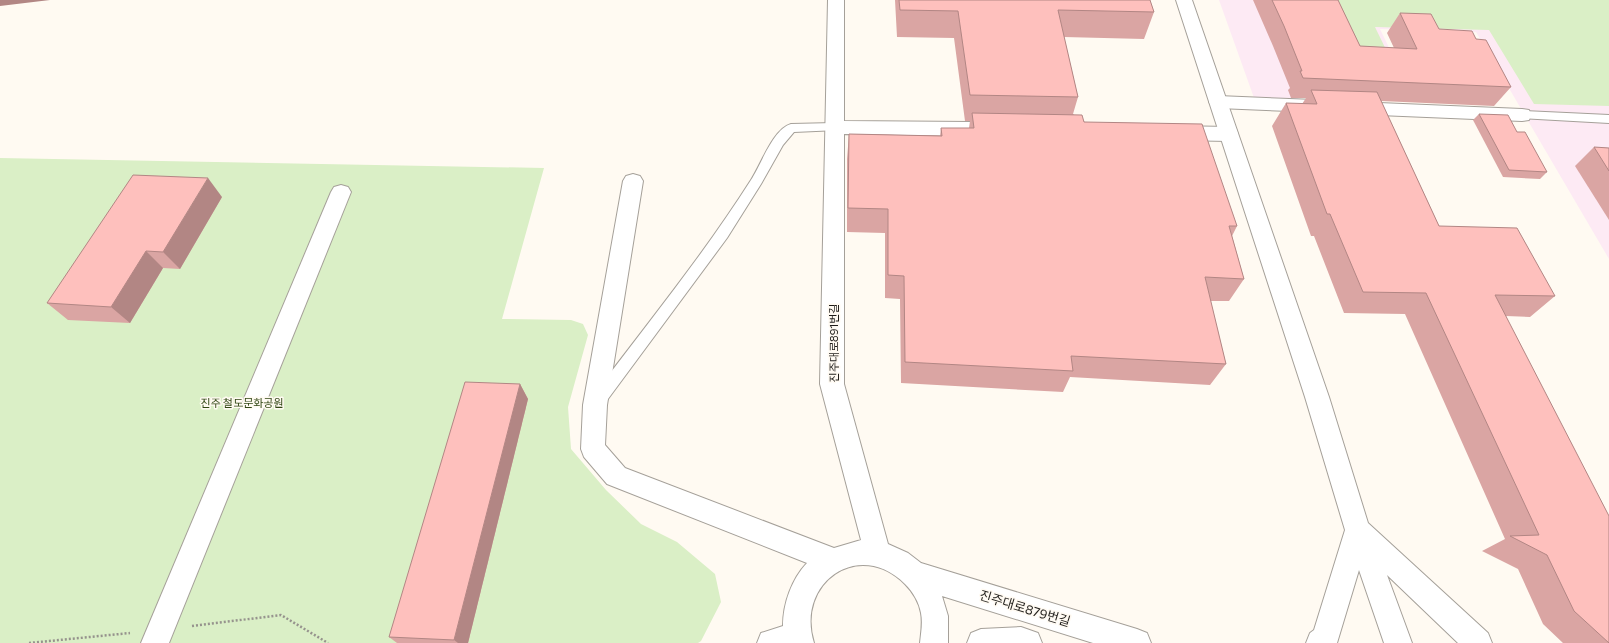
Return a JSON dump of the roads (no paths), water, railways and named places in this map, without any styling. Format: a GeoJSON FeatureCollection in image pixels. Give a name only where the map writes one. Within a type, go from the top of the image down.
{"type":"FeatureCollection","features":[{"type":"Feature","properties":{"kind":"street","name":"진주대로891번길"},"geometry":{"type":"LineString","coordinates":[[836,0],[832,384],[878,554]]}},
{"type":"Feature","properties":{"kind":"street"},"geometry":{"type":"LineString","coordinates":[[1184,0],[1317,397],[1358,530],[1398,643]]}},
{"type":"Feature","properties":{"kind":"street"},"geometry":{"type":"LineString","coordinates":[[1218,102],[1522,115]]}},
{"type":"Feature","properties":{"kind":"street"},"geometry":{"type":"LineString","coordinates":[[834,127],[992,130]]}},
{"type":"Feature","properties":{"kind":"street"},"geometry":{"type":"LineString","coordinates":[[1158,132],[1229,134]]}},
{"type":"Feature","properties":{"kind":"street"},"geometry":{"type":"LineString","coordinates":[[633,181],[595,405],[593,449],[616,476],[832,560]]}},
{"type":"Feature","properties":{"kind":"street"},"geometry":{"type":"LineString","coordinates":[[155,643],[341,192]]}},
{"type":"Feature","properties":{"kind":"street"},"geometry":{"type":"LineString","coordinates":[[1320,643],[1325,638],[1358,530]]}},
{"type":"Feature","properties":{"kind":"street"},"geometry":{"type":"LineString","coordinates":[[1358,530],[1478,643]]}},
{"type":"Feature","properties":{"kind":"street"},"geometry":{"type":"LineString","coordinates":[[771,643],[799,639],[797,612],[802,590],[815,573],[832,560],[865,552],[878,554],[897,561],[914,574],[926,589],[933,607],[936,626],[934,643]]}},
{"type":"Feature","properties":{"kind":"street","name":"진주대로879번길"},"geometry":{"type":"LineString","coordinates":[[914,574],[1137,643]]}},
{"type":"Feature","properties":{"kind":"street"},"geometry":{"type":"LineString","coordinates":[[981,643],[1021,641],[1028,643]]}},
{"type":"Feature","properties":{"kind":"lane"},"geometry":{"type":"LineString","coordinates":[[1522,115],[1609,119]]}},
{"type":"Feature","properties":{"kind":"lane"},"geometry":{"type":"LineString","coordinates":[[595,405],[722,234],[757,182],[778,142],[791,128],[834,127]]}},
{"type":"Feature","properties":{"kind":"park label","name":"진주 철도문화공원"},"geometry":{"type":"Point","coordinates":[242,402]}}]}
